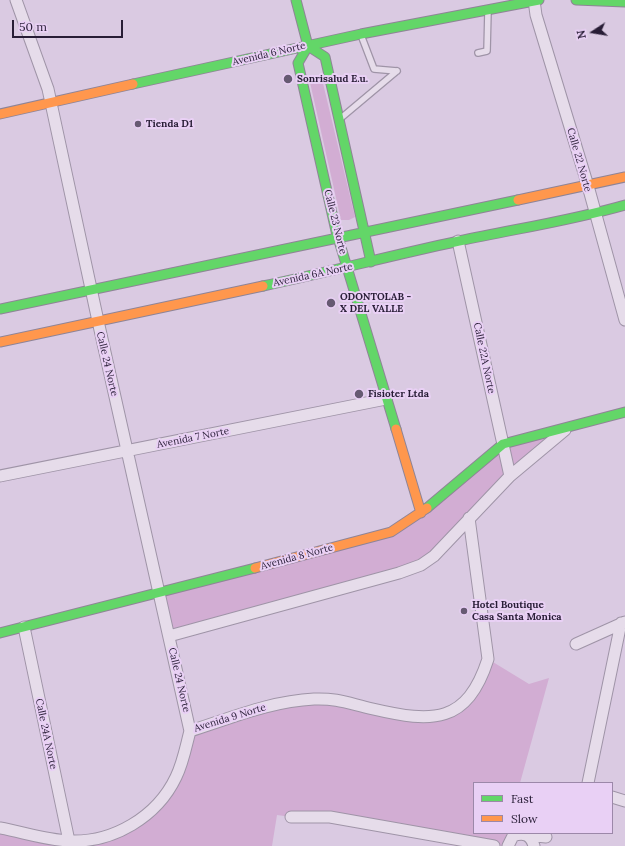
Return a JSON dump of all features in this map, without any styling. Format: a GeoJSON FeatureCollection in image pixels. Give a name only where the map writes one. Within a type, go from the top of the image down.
{"type":"FeatureCollection","features":[{"type":"Feature","properties":{"kind":"street","name":"Calle 24 Norte"},"geometry":{"type":"LineString","coordinates":[[16,0],[48,89],[91,290],[190,730]]}},
{"type":"Feature","properties":{"kind":"street"},"geometry":{"type":"LineString","coordinates":[[296,0],[308,46],[325,57],[371,262]]}},
{"type":"Feature","properties":{"kind":"street","name":"Calle 22 Norte"},"geometry":{"type":"LineString","coordinates":[[534,0],[536,15],[588,186],[594,214],[625,320]]}},
{"type":"Feature","properties":{"kind":"street","name":"Avenida 6 Norte"},"geometry":{"type":"LineString","coordinates":[[0,114],[361,34],[539,0]]}},
{"type":"Feature","properties":{"kind":"street"},"geometry":{"type":"LineString","coordinates":[[576,0],[625,2]]}},
{"type":"Feature","properties":{"kind":"street","name":"Calle 23 Norte"},"geometry":{"type":"LineString","coordinates":[[308,46],[298,63],[339,238],[421,513]]}},
{"type":"Feature","properties":{"kind":"street"},"geometry":{"type":"LineString","coordinates":[[0,309],[625,177]]}},
{"type":"Feature","properties":{"kind":"street","name":"Avenida 6A Norte"},"geometry":{"type":"LineString","coordinates":[[0,342],[348,268],[458,241],[594,214],[625,205]]}},
{"type":"Feature","properties":{"kind":"street","name":"Calle 22A Norte"},"geometry":{"type":"LineString","coordinates":[[458,241],[510,476]]}},
{"type":"Feature","properties":{"kind":"street","name":"Avenida 7 Norte"},"geometry":{"type":"LineString","coordinates":[[0,476],[386,399]]}},
{"type":"Feature","properties":{"kind":"street","name":"Avenida 8 Norte"},"geometry":{"type":"LineString","coordinates":[[0,633],[159,594],[391,532],[421,513],[502,444],[625,412]]}},
{"type":"Feature","properties":{"kind":"street","name":"Avenida 8 Norte"},"geometry":{"type":"LineString","coordinates":[[169,636],[399,573],[421,565],[434,556],[468,518],[510,476],[567,428]]}},
{"type":"Feature","properties":{"kind":"street","name":"Avenida 9 Norte"},"geometry":{"type":"LineString","coordinates":[[0,828],[69,841],[105,838],[134,824],[158,804],[176,777],[190,730],[260,708],[295,700],[338,699],[373,709],[415,717],[439,715],[457,709],[471,697],[481,680],[488,659],[468,518]]}},
{"type":"Feature","properties":{"kind":"street"},"geometry":{"type":"LineString","coordinates":[[576,644],[623,623]]}},
{"type":"Feature","properties":{"kind":"street"},"geometry":{"type":"LineString","coordinates":[[588,782],[623,623]]}},
{"type":"Feature","properties":{"kind":"street","name":"Calle 24A Norte"},"geometry":{"type":"LineString","coordinates":[[24,627],[69,841]]}},
{"type":"Feature","properties":{"kind":"street"},"geometry":{"type":"LineString","coordinates":[[613,797],[625,801]]}},
{"type":"Feature","properties":{"kind":"street"},"geometry":{"type":"LineString","coordinates":[[291,817],[330,817],[494,846]]}},
{"type":"Feature","properties":{"kind":"street"},"geometry":{"type":"LineString","coordinates":[[508,846],[513,836],[520,834],[545,839]]}},
{"type":"Feature","properties":{"kind":"street"},"geometry":{"type":"LineString","coordinates":[[526,835],[532,839],[534,846]]}},
{"type":"Feature","properties":{"kind":"lane"},"geometry":{"type":"LineString","coordinates":[[478,53],[487,51],[488,10]]}},
{"type":"Feature","properties":{"kind":"lane"},"geometry":{"type":"LineString","coordinates":[[339,119],[397,71],[374,69],[361,34]]}},
{"type":"Feature","properties":{"kind":"shaded area"},"geometry":{"type":"Polygon","coordinates":[[[316,75],[321,75],[355,217],[349,220],[341,220],[309,78],[316,75]]]}},
{"type":"Feature","properties":{"kind":"shaded area"},"geometry":{"type":"Polygon","coordinates":[[[567,428],[421,565],[169,636],[159,594],[391,532],[503,444],[567,428]]]}},
{"type":"Feature","properties":{"kind":"shaded area"},"geometry":{"type":"Polygon","coordinates":[[[488,659],[529,684],[549,678],[520,782],[473,782],[473,834],[507,834],[503,846],[277,815],[272,846],[0,846],[0,828],[69,841],[134,824],[176,777],[190,731],[315,699],[415,717],[457,709],[488,659]]]}},
{"type":"Feature","properties":{"kind":"traffic: fast"},"geometry":{"type":"LineString","coordinates":[[296,0],[308,46],[325,57],[371,262]]}},
{"type":"Feature","properties":{"kind":"traffic: fast"},"geometry":{"type":"LineString","coordinates":[[133,84],[361,34],[539,0]]}},
{"type":"Feature","properties":{"kind":"traffic: fast"},"geometry":{"type":"LineString","coordinates":[[576,0],[625,2]]}},
{"type":"Feature","properties":{"kind":"traffic: fast"},"geometry":{"type":"LineString","coordinates":[[308,46],[298,63],[336,231],[396,429]]}},
{"type":"Feature","properties":{"kind":"traffic: fast"},"geometry":{"type":"LineString","coordinates":[[0,309],[518,200]]}},
{"type":"Feature","properties":{"kind":"traffic: fast"},"geometry":{"type":"LineString","coordinates":[[263,286],[434,246],[584,216],[625,205]]}},
{"type":"Feature","properties":{"kind":"traffic: fast"},"geometry":{"type":"LineString","coordinates":[[427,508],[503,444],[625,412]]}},
{"type":"Feature","properties":{"kind":"traffic: fast"},"geometry":{"type":"LineString","coordinates":[[0,633],[255,568]]}},
{"type":"Feature","properties":{"kind":"traffic: slow"},"geometry":{"type":"LineString","coordinates":[[0,114],[133,84]]}},
{"type":"Feature","properties":{"kind":"traffic: slow"},"geometry":{"type":"LineString","coordinates":[[518,200],[625,177]]}},
{"type":"Feature","properties":{"kind":"traffic: slow"},"geometry":{"type":"LineString","coordinates":[[0,342],[263,286]]}},
{"type":"Feature","properties":{"kind":"traffic: slow"},"geometry":{"type":"LineString","coordinates":[[396,429],[421,513]]}},
{"type":"Feature","properties":{"kind":"traffic: slow"},"geometry":{"type":"LineString","coordinates":[[255,568],[391,532],[427,508]]}},
{"type":"Feature","properties":{"kind":"place","name":"Sonrisalud E.u."},"geometry":{"type":"Point","coordinates":[288,79]}},
{"type":"Feature","properties":{"kind":"place","name":"Tienda D1"},"geometry":{"type":"Point","coordinates":[138,124]}},
{"type":"Feature","properties":{"kind":"place","name":"ODONTOLAB - X DEL VALLE"},"geometry":{"type":"Point","coordinates":[331,303]}},
{"type":"Feature","properties":{"kind":"place","name":"Fisioter Ltda"},"geometry":{"type":"Point","coordinates":[359,394]}},
{"type":"Feature","properties":{"kind":"place","name":"Hotel Boutique Casa Santa Monica"},"geometry":{"type":"Point","coordinates":[464,611]}}]}
